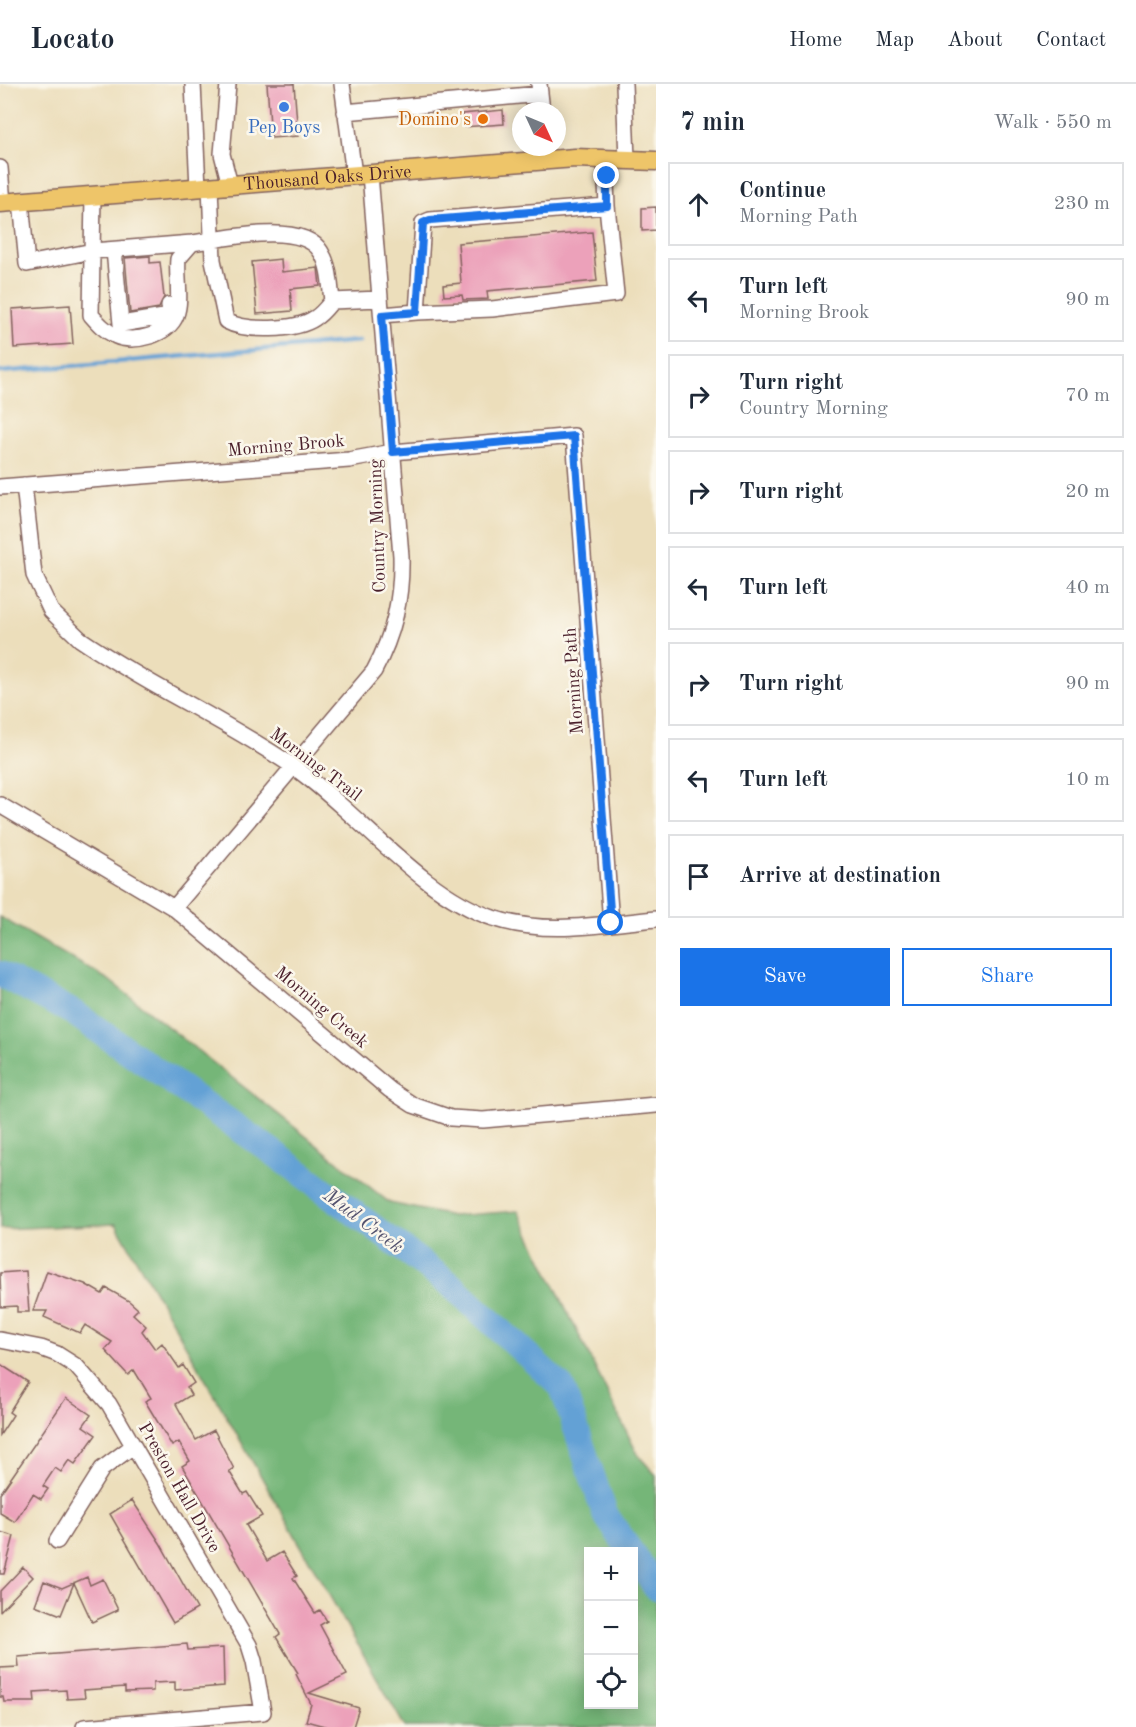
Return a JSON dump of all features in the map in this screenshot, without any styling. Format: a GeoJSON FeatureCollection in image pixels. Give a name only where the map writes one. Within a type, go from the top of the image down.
{"type":"FeatureCollection","features":[{"type":"Feature","properties":{"kind":"main road","name":"Thousand Oaks Drive"},"geometry":{"type":"LineString","coordinates":[[8,202],[362,174],[528,156]]}},
{"type":"Feature","properties":{"kind":"main road","name":"Thousand Oaks Drive"},"geometry":{"type":"LineString","coordinates":[[566,156],[656,161]]}},
{"type":"Feature","properties":{"kind":"street"},"geometry":{"type":"LineString","coordinates":[[0,168],[27,264],[93,251],[114,250],[211,240],[288,234],[306,239],[320,249],[328,266],[332,301],[315,319],[294,326],[237,327],[226,321],[222,310],[211,240],[194,84]]}},
{"type":"Feature","properties":{"kind":"street"},"geometry":{"type":"LineString","coordinates":[[228,84],[222,154],[230,185]]}},
{"type":"Feature","properties":{"kind":"street","name":"Country Morning"},"geometry":{"type":"LineString","coordinates":[[174,908],[374,671],[391,635],[397,615],[402,576],[381,307],[362,174],[345,112],[342,84]]}},
{"type":"Feature","properties":{"kind":"street"},"geometry":{"type":"LineString","coordinates":[[624,84],[627,159]]}},
{"type":"Feature","properties":{"kind":"street"},"geometry":{"type":"LineString","coordinates":[[345,112],[540,89]]}},
{"type":"Feature","properties":{"kind":"street"},"geometry":{"type":"LineString","coordinates":[[332,301],[417,312],[492,309],[616,294],[607,206],[605,159]]}},
{"type":"Feature","properties":{"kind":"street"},"geometry":{"type":"LineString","coordinates":[[93,195],[93,251],[89,285],[91,315],[100,326],[117,337],[152,336],[168,329],[176,315],[178,304],[178,259]]}},
{"type":"Feature","properties":{"kind":"street"},"geometry":{"type":"LineString","coordinates":[[417,312],[423,223],[430,220],[607,206]]}},
{"type":"Feature","properties":{"kind":"street"},"geometry":{"type":"LineString","coordinates":[[114,250],[121,324],[170,316],[168,268],[192,243]]}},
{"type":"Feature","properties":{"kind":"street","name":"Morning Brook"},"geometry":{"type":"LineString","coordinates":[[0,487],[349,460],[393,452],[574,436]]}},
{"type":"Feature","properties":{"kind":"street","name":"Morning Path"},"geometry":{"type":"LineString","coordinates":[[574,436],[611,923]]}},
{"type":"Feature","properties":{"kind":"street","name":"Morning Trail"},"geometry":{"type":"LineString","coordinates":[[24,485],[34,575],[51,611],[91,646],[293,767],[432,884],[473,910],[510,923],[530,927],[565,928],[656,919]]}},
{"type":"Feature","properties":{"kind":"street","name":"Morning Creek"},"geometry":{"type":"LineString","coordinates":[[0,805],[174,908],[390,1090],[425,1111],[451,1118],[483,1120],[656,1105]]}},
{"type":"Feature","properties":{"kind":"street","name":"Preston Hall Drive"},"geometry":{"type":"LineString","coordinates":[[0,1340],[41,1348],[57,1354],[76,1366],[109,1404],[249,1645],[263,1712],[84,1727]]}},
{"type":"Feature","properties":{"kind":"street"},"geometry":{"type":"LineString","coordinates":[[57,1541],[102,1469],[133,1446]]}},
{"type":"Feature","properties":{"kind":"green space"},"geometry":{"type":"Polygon","coordinates":[[[0,917],[109,980],[390,1203],[452,1216],[518,1211],[638,1455],[656,1475],[656,1727],[405,1727],[116,1224],[0,1229],[0,917]]]}},
{"type":"Feature","properties":{"kind":"building"},"geometry":{"type":"Polygon","coordinates":[[[267,84],[294,84],[298,136],[271,138],[267,84]]]}},
{"type":"Feature","properties":{"kind":"building","name":"Domino's"},"geometry":{"type":"Polygon","coordinates":[[[503,110],[504,124],[463,127],[462,114],[503,110]]]}},
{"type":"Feature","properties":{"kind":"building"},"geometry":{"type":"Polygon","coordinates":[[[656,207],[656,230],[642,231],[642,208],[656,207]]]}},
{"type":"Feature","properties":{"kind":"building"},"geometry":{"type":"Polygon","coordinates":[[[592,232],[597,281],[487,291],[488,299],[463,300],[462,295],[444,296],[443,285],[461,283],[458,243],[592,232]]]}},
{"type":"Feature","properties":{"kind":"building"},"geometry":{"type":"Polygon","coordinates":[[[150,256],[150,263],[160,262],[164,297],[159,308],[130,313],[125,258],[150,256]]]}},
{"type":"Feature","properties":{"kind":"building"},"geometry":{"type":"Polygon","coordinates":[[[281,259],[282,272],[318,268],[320,286],[290,289],[292,311],[257,314],[252,262],[281,259]]]}},
{"type":"Feature","properties":{"kind":"building"},"geometry":{"type":"Polygon","coordinates":[[[70,305],[73,344],[14,348],[12,309],[70,305]]]}},
{"type":"Feature","properties":{"kind":"building"},"geometry":{"type":"Polygon","coordinates":[[[26,1271],[29,1312],[17,1312],[17,1306],[1,1307],[0,1273],[26,1271]]]}},
{"type":"Feature","properties":{"kind":"building"},"geometry":{"type":"Polygon","coordinates":[[[47,1271],[85,1284],[102,1294],[106,1288],[129,1301],[138,1309],[133,1314],[146,1326],[142,1331],[155,1349],[162,1343],[179,1368],[183,1365],[194,1383],[187,1388],[191,1395],[176,1404],[196,1440],[214,1430],[234,1469],[229,1471],[243,1494],[247,1492],[262,1516],[246,1525],[267,1561],[282,1552],[297,1576],[293,1578],[315,1613],[320,1610],[327,1621],[320,1625],[347,1675],[309,1693],[359,1708],[353,1727],[328,1727],[306,1721],[311,1704],[296,1674],[298,1673],[276,1637],[280,1634],[182,1466],[190,1461],[179,1442],[172,1446],[145,1401],[151,1398],[134,1370],[128,1375],[105,1350],[112,1342],[85,1325],[80,1333],[44,1317],[47,1311],[33,1311],[47,1271]]]}},
{"type":"Feature","properties":{"kind":"building"},"geometry":{"type":"Polygon","coordinates":[[[0,1364],[28,1382],[9,1412],[13,1415],[0,1435],[0,1364]]]}},
{"type":"Feature","properties":{"kind":"building"},"geometry":{"type":"Polygon","coordinates":[[[66,1398],[91,1415],[83,1426],[96,1435],[75,1464],[69,1460],[61,1472],[55,1468],[43,1486],[48,1489],[41,1499],[33,1494],[15,1522],[0,1513],[0,1494],[66,1398]]]}},
{"type":"Feature","properties":{"kind":"building"},"geometry":{"type":"Polygon","coordinates":[[[132,1500],[160,1543],[197,1609],[173,1623],[110,1514],[132,1500]]]}},
{"type":"Feature","properties":{"kind":"building"},"geometry":{"type":"Polygon","coordinates":[[[0,1532],[14,1536],[4,1574],[0,1574],[0,1532]]]}},
{"type":"Feature","properties":{"kind":"building"},"geometry":{"type":"Polygon","coordinates":[[[23,1567],[33,1577],[0,1611],[0,1591],[23,1567]]]}},
{"type":"Feature","properties":{"kind":"building"},"geometry":{"type":"Polygon","coordinates":[[[87,1577],[90,1585],[103,1579],[118,1610],[92,1622],[74,1583],[61,1615],[35,1605],[44,1581],[62,1588],[87,1577]]]}},
{"type":"Feature","properties":{"kind":"building"},"geometry":{"type":"Polygon","coordinates":[[[187,1644],[188,1650],[223,1648],[224,1686],[175,1690],[175,1682],[153,1683],[153,1691],[125,1692],[125,1687],[84,1690],[85,1698],[67,1699],[66,1690],[34,1692],[35,1702],[4,1702],[3,1697],[0,1697],[0,1668],[19,1667],[18,1657],[187,1644]]]}},
{"type":"Feature","properties":{"kind":"waterway"},"geometry":{"type":"LineString","coordinates":[[0,372],[359,341]]}},
{"type":"Feature","properties":{"kind":"waterway","name":"Mud Creek"},"geometry":{"type":"LineString","coordinates":[[0,974],[74,1013],[274,1153],[451,1285],[562,1387],[605,1514],[628,1547]]}},
{"type":"Feature","properties":{"kind":"waterway","name":"Mud Creek"},"geometry":{"type":"LineString","coordinates":[[638,1561],[656,1588]]}},
{"type":"Feature","properties":{"kind":"place","name":"Pep Boys"},"geometry":{"type":"Point","coordinates":[284,107]}},
{"type":"Feature","properties":{"kind":"place","name":"Domino's"},"geometry":{"type":"Point","coordinates":[483,119]}},
{"type":"Feature","properties":{"kind":"route"},"geometry":{"type":"LineString","coordinates":[[607,176],[607,206],[430,220],[423,223],[417,312],[382,315],[393,452],[574,436],[611,923]]}}]}
